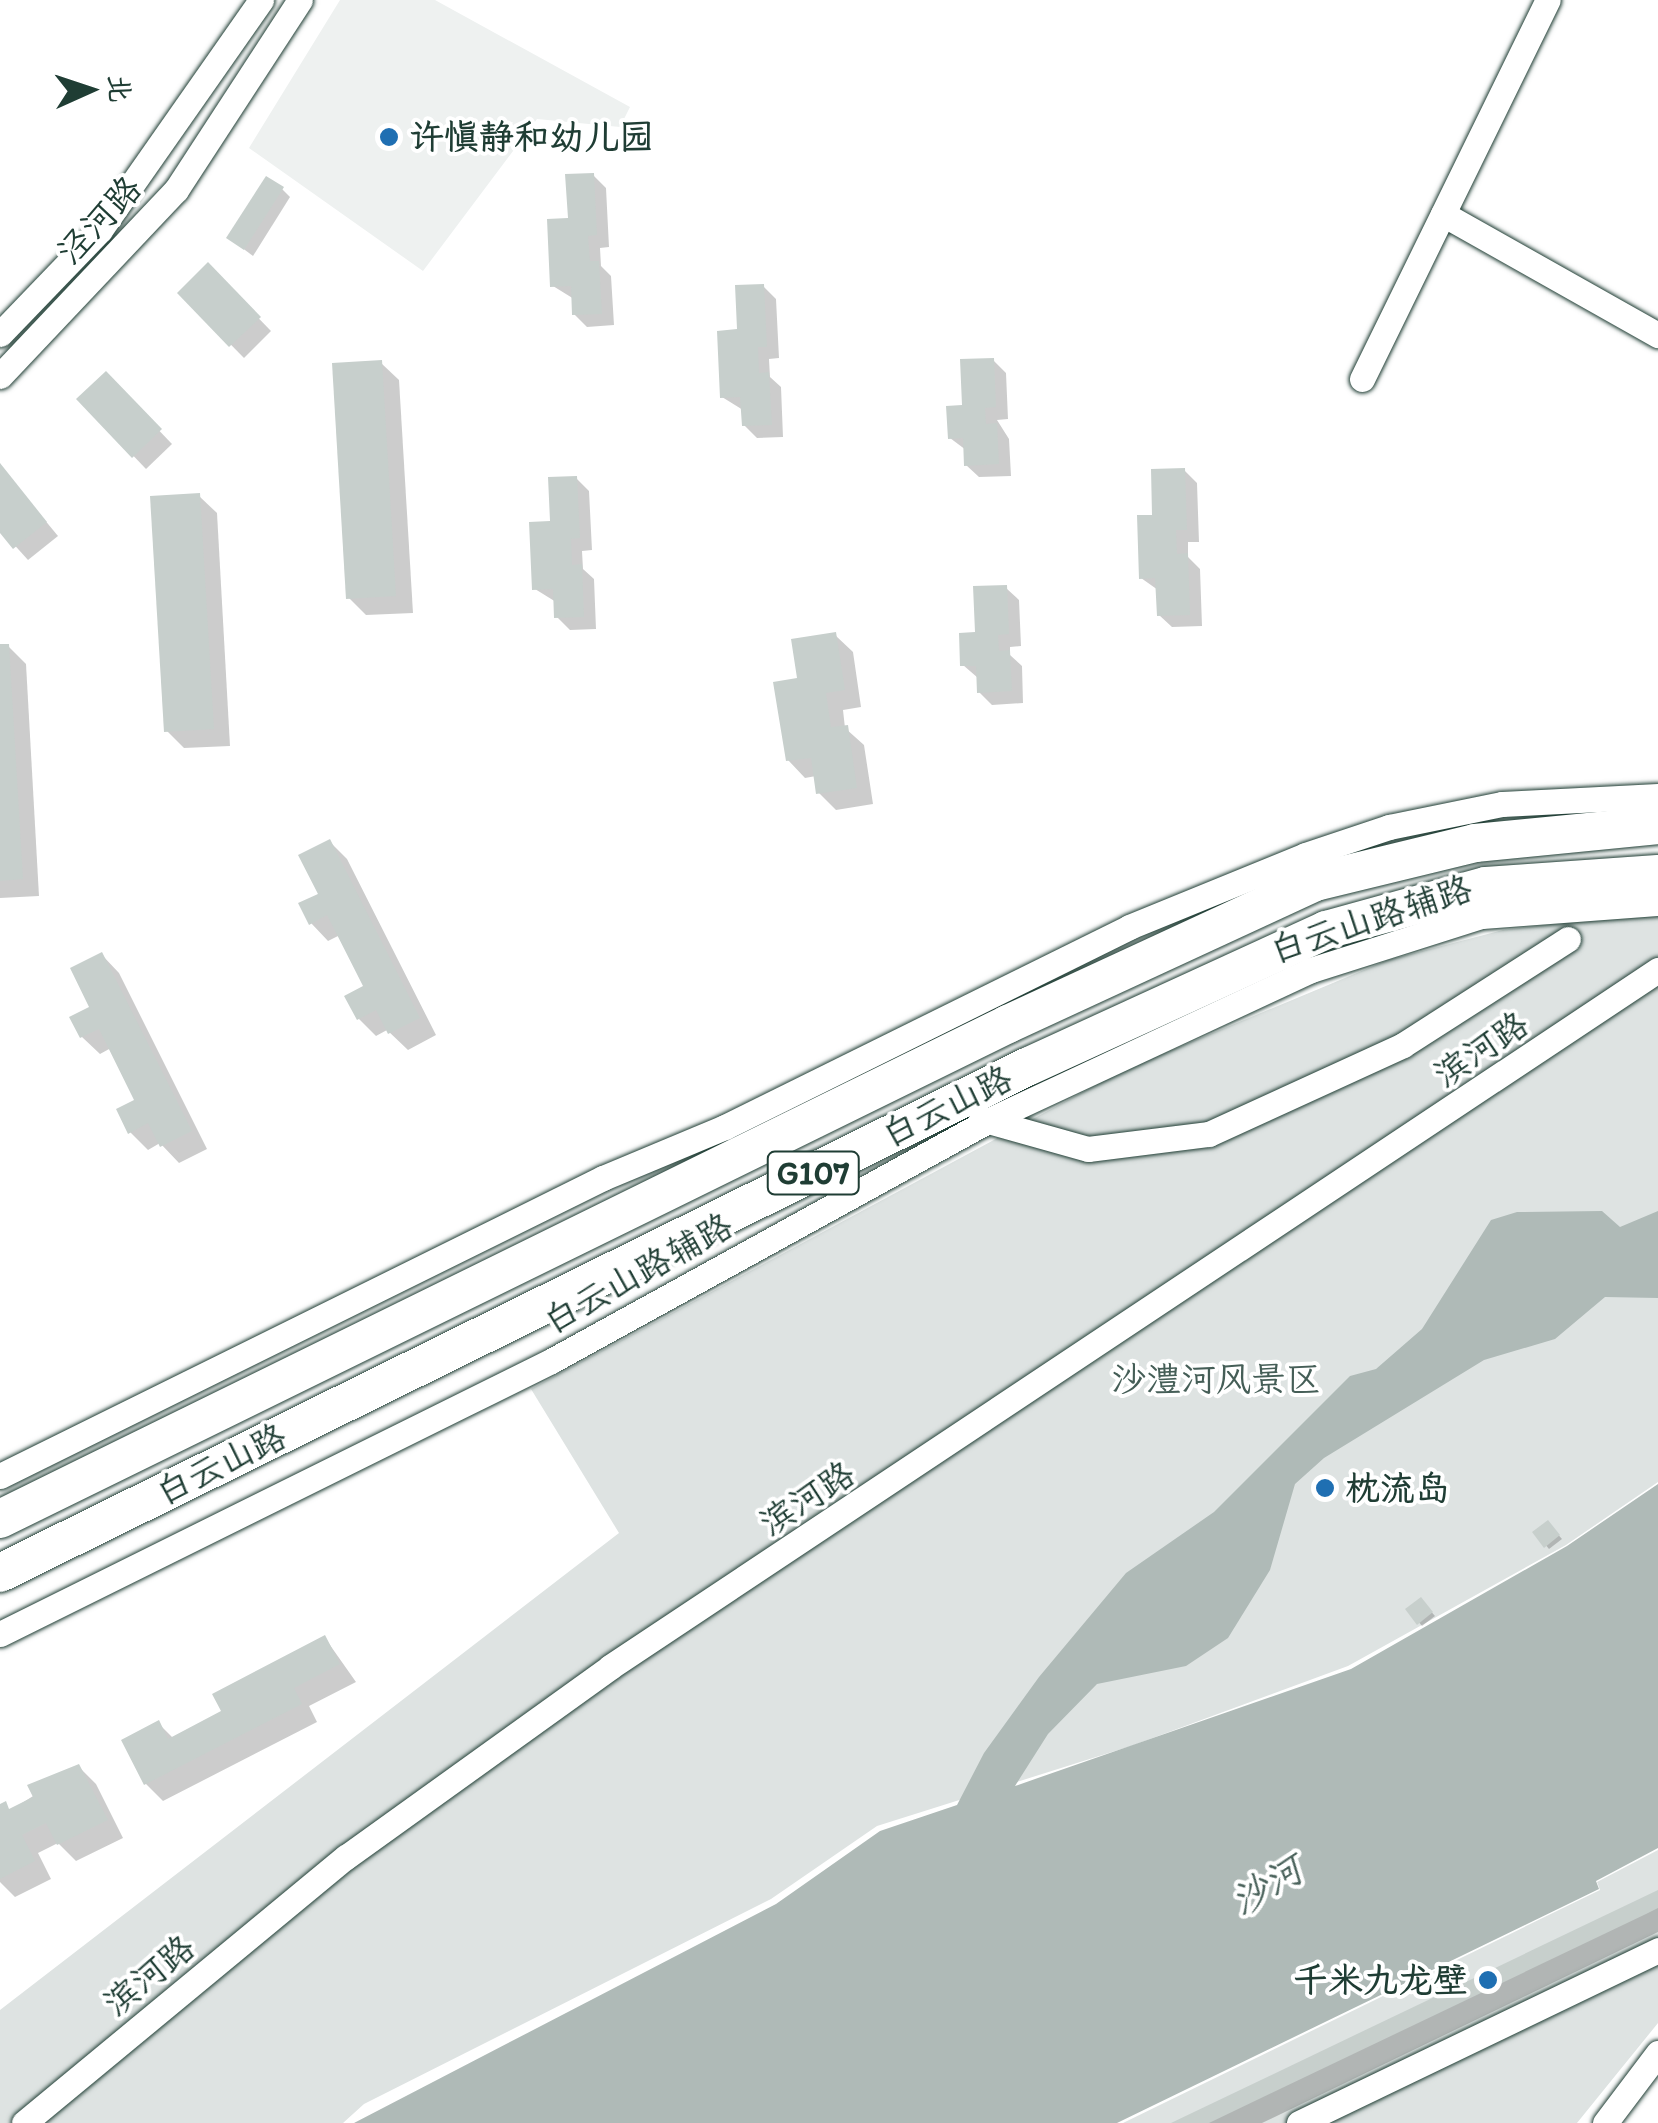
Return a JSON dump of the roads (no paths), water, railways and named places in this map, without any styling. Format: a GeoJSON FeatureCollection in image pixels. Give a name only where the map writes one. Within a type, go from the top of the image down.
{"type":"FeatureCollection","features":[{"type":"Feature","properties":{"kind":"highway","name":"白云山路"},"geometry":{"type":"LineString","coordinates":[[0,1519],[1008,1024],[1315,882],[1475,843],[1658,825]]}},
{"type":"Feature","properties":{"kind":"highway","name":"白云山路"},"geometry":{"type":"LineString","coordinates":[[0,1574],[943,1108],[1326,930],[1486,886],[1658,874]]}},
{"type":"Feature","properties":{"kind":"street","name":"泾河路"},"geometry":{"type":"LineString","coordinates":[[0,334],[100,230],[261,0]]}},
{"type":"Feature","properties":{"kind":"street","name":"泾河路"},"geometry":{"type":"LineString","coordinates":[[0,376],[176,190],[300,0]]}},
{"type":"Feature","properties":{"kind":"street"},"geometry":{"type":"LineString","coordinates":[[1362,380],[1548,0]]}},
{"type":"Feature","properties":{"kind":"street"},"geometry":{"type":"LineString","coordinates":[[1443,214],[1658,334]]}},
{"type":"Feature","properties":{"kind":"street"},"geometry":{"type":"LineString","coordinates":[[0,1476],[585,1186],[725,1127],[1129,927],[1304,855],[1389,827],[1502,804],[1658,796]]}},
{"type":"Feature","properties":{"kind":"street","name":"白云山路辅路"},"geometry":{"type":"LineString","coordinates":[[0,1634],[551,1361],[987,1121],[1311,970],[1480,916],[1658,903]]}},
{"type":"Feature","properties":{"kind":"street"},"geometry":{"type":"LineString","coordinates":[[943,1108],[1088,1149],[1209,1134],[1403,1045],[1568,939]]}},
{"type":"Feature","properties":{"kind":"street","name":"滨河路"},"geometry":{"type":"LineString","coordinates":[[24,2123],[346,1857],[610,1667],[1658,970]]}},
{"type":"Feature","properties":{"kind":"street"},"geometry":{"type":"LineString","coordinates":[[1299,2123],[1658,1950]]}},
{"type":"Feature","properties":{"kind":"street"},"geometry":{"type":"LineString","coordinates":[[1605,2123],[1658,2053]]}},
{"type":"Feature","properties":{"kind":"water","name":"沙河"},"geometry":{"type":"Polygon","coordinates":[[[1602,1211],[1620,1227],[1658,1211],[1658,1298],[1605,1297],[1555,1339],[1484,1360],[1324,1458],[1295,1484],[1270,1570],[1228,1638],[1186,1666],[1097,1684],[1048,1734],[1015,1786],[1351,1669],[1567,1546],[1658,1484],[1658,1848],[1596,1881],[1599,1889],[1117,2123],[354,2123],[776,1904],[880,1831],[957,1805],[984,1753],[1039,1677],[1126,1573],[1214,1512],[1350,1376],[1376,1369],[1422,1329],[1491,1220],[1517,1212],[1602,1211]]]}},
{"type":"Feature","properties":{"kind":"place","name":"许慎静和幼儿园"},"geometry":{"type":"Point","coordinates":[389,137]}},
{"type":"Feature","properties":{"kind":"place","name":"枕流岛"},"geometry":{"type":"Point","coordinates":[1325,1488]}},
{"type":"Feature","properties":{"kind":"place","name":"千米九龙壁"},"geometry":{"type":"Point","coordinates":[1488,1980]}},
{"type":"Feature","properties":{"kind":"park label","name":"沙澧河风景区"},"geometry":{"type":"Point","coordinates":[1216,1379]}}]}
